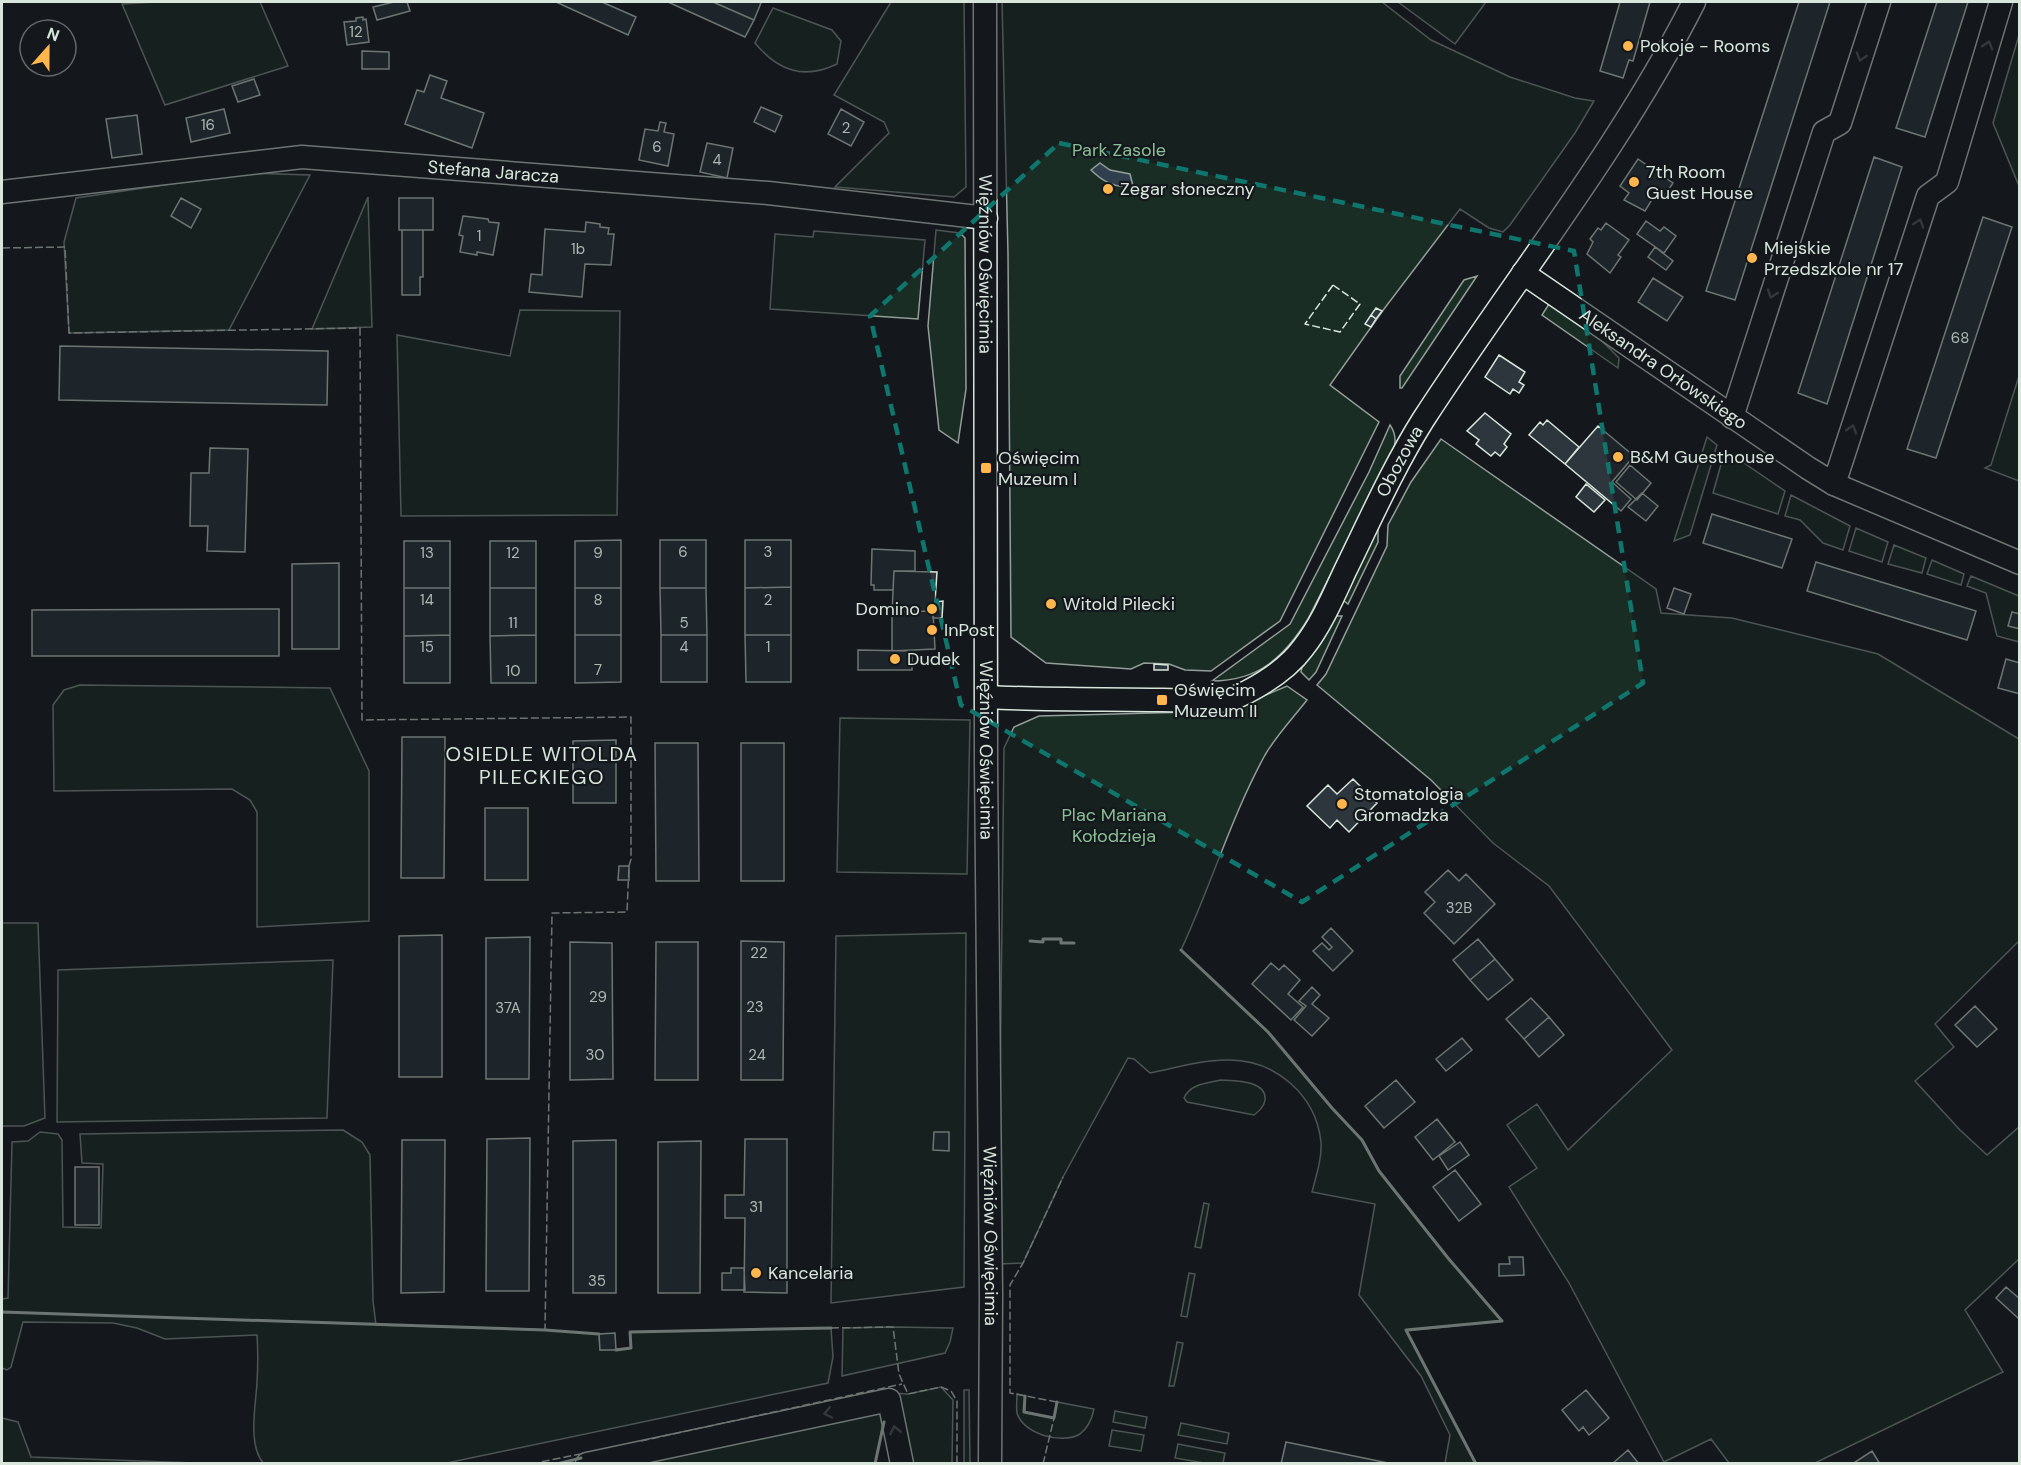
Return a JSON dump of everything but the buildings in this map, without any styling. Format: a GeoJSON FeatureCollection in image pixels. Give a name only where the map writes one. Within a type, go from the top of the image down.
{"type":"FeatureCollection","features":[{"type":"Feature","properties":{"kind":"street","name":"Więźniów Oświęcimia"},"geometry":{"type":"LineString","coordinates":[[986,2],[990,1464]]}},
{"type":"Feature","properties":{"kind":"street","name":"Obozowa"},"geometry":{"type":"LineString","coordinates":[[987,697],[1056,701],[1220,702],[1250,690],[1280,671],[1303,649],[1324,613],[1379,501],[1422,423],[1614,140],[1694,2]]}},
{"type":"Feature","properties":{"kind":"street"},"geometry":{"type":"LineString","coordinates":[[1732,417],[1824,132],[1840,123],[1879,2]]}},
{"type":"Feature","properties":{"kind":"street"},"geometry":{"type":"LineString","coordinates":[[1834,484],[1928,196],[1947,182],[2001,2]]}},
{"type":"Feature","properties":{"kind":"street","name":"Stefana Jaracza"},"geometry":{"type":"LineString","coordinates":[[2,192],[302,157],[768,194],[986,218]]}},
{"type":"Feature","properties":{"kind":"street","name":"Aleksandra Orłowskiego"},"geometry":{"type":"LineString","coordinates":[[1523,273],[1732,417],[1834,484],[2019,563]]}},
{"type":"Feature","properties":{"kind":"street"},"geometry":{"type":"LineString","coordinates":[[586,1464],[889,1400],[902,1464]]}},
{"type":"Feature","properties":{"kind":"highlighted area"},"geometry":{"type":"Polygon","coordinates":[[[1059,143],[1574,251],[1643,683],[1302,902],[961,705],[870,316],[1059,143]]]}},
{"type":"Feature","properties":{"kind":"green space"},"geometry":{"type":"Polygon","coordinates":[[[260,2],[288,66],[165,105],[122,4],[260,2]]]}},
{"type":"Feature","properties":{"kind":"green space"},"geometry":{"type":"Polygon","coordinates":[[[891,2],[964,2],[966,187],[954,197],[835,187],[889,133],[884,122],[834,95],[891,2]]]}},
{"type":"Feature","properties":{"kind":"green space","name":"Park Zasole"},"geometry":{"type":"Polygon","coordinates":[[[1002,2],[1382,2],[1431,40],[1510,77],[1575,98],[1594,101],[1575,133],[1503,232],[1489,228],[1460,209],[1330,385],[1379,422],[1280,621],[1211,671],[1185,670],[1169,664],[1144,663],[1131,669],[1046,663],[1011,637],[1008,254],[1002,2]]]}},
{"type":"Feature","properties":{"kind":"green space"},"geometry":{"type":"Polygon","coordinates":[[[1398,2],[1486,2],[1455,44],[1398,2]]]}},
{"type":"Feature","properties":{"kind":"green space"},"geometry":{"type":"Polygon","coordinates":[[[773,8],[832,30],[841,41],[837,64],[825,69],[803,72],[782,66],[764,53],[755,43],[773,8]]]}},
{"type":"Feature","properties":{"kind":"green space"},"geometry":{"type":"Polygon","coordinates":[[[2019,35],[2020,186],[1993,123],[2019,35]]]}},
{"type":"Feature","properties":{"kind":"green space"},"geometry":{"type":"Polygon","coordinates":[[[245,173],[310,175],[229,330],[69,333],[64,242],[76,198],[245,173]]]}},
{"type":"Feature","properties":{"kind":"green space"},"geometry":{"type":"Polygon","coordinates":[[[368,197],[372,327],[312,329],[368,197]]]}},
{"type":"Feature","properties":{"kind":"green space"},"geometry":{"type":"Polygon","coordinates":[[[936,230],[960,233],[965,238],[966,389],[958,443],[939,430],[928,326],[936,230]]]}},
{"type":"Feature","properties":{"kind":"green space"},"geometry":{"type":"Polygon","coordinates":[[[814,231],[925,240],[918,319],[770,309],[775,234],[813,237],[814,231]]]}},
{"type":"Feature","properties":{"kind":"green space"},"geometry":{"type":"Polygon","coordinates":[[[1477,276],[1400,388],[1400,376],[1464,280],[1477,276]]]}},
{"type":"Feature","properties":{"kind":"green space"},"geometry":{"type":"Polygon","coordinates":[[[1549,304],[1594,333],[1619,358],[1618,368],[1542,315],[1549,304]]]}},
{"type":"Feature","properties":{"kind":"green space"},"geometry":{"type":"Polygon","coordinates":[[[520,310],[620,311],[617,515],[401,516],[397,335],[510,356],[520,310]]]}},
{"type":"Feature","properties":{"kind":"green space"},"geometry":{"type":"Polygon","coordinates":[[[2019,376],[2019,481],[1985,468],[1991,465],[2019,376]]]}},
{"type":"Feature","properties":{"kind":"green space"},"geometry":{"type":"Polygon","coordinates":[[[1390,425],[1395,437],[1394,449],[1299,633],[1279,655],[1257,671],[1243,677],[1212,681],[1290,624],[1369,472],[1390,425]]]}},
{"type":"Feature","properties":{"kind":"green space"},"geometry":{"type":"Polygon","coordinates":[[[1707,437],[1717,445],[1690,535],[1674,541],[1707,437]]]}},
{"type":"Feature","properties":{"kind":"green space"},"geometry":{"type":"Polygon","coordinates":[[[1441,439],[1656,589],[1661,613],[1732,618],[1878,654],[2019,739],[2019,941],[1935,1024],[1954,1047],[1915,1081],[1960,1130],[1987,1155],[2019,1127],[2019,1259],[1965,1310],[2003,1372],[1815,1463],[1729,1463],[1711,1439],[1664,1462],[1569,1283],[1509,1187],[1537,1168],[1507,1125],[1537,1104],[1568,1150],[1672,1050],[1549,886],[1493,843],[1431,780],[1317,685],[1326,674],[1387,546],[1388,525],[1411,482],[1441,439]]]}},
{"type":"Feature","properties":{"kind":"green space"},"geometry":{"type":"Polygon","coordinates":[[[1725,450],[1785,491],[1778,514],[1713,493],[1725,450]]]}},
{"type":"Feature","properties":{"kind":"green space"},"geometry":{"type":"Polygon","coordinates":[[[1791,495],[1850,526],[1843,550],[1823,543],[1800,520],[1785,516],[1791,495]]]}},
{"type":"Feature","properties":{"kind":"green space"},"geometry":{"type":"Polygon","coordinates":[[[1378,528],[1378,542],[1348,604],[1343,600],[1378,528]]]}},
{"type":"Feature","properties":{"kind":"green space"},"geometry":{"type":"Polygon","coordinates":[[[1856,528],[1888,542],[1882,562],[1849,551],[1856,528]]]}},
{"type":"Feature","properties":{"kind":"green space"},"geometry":{"type":"Polygon","coordinates":[[[1894,545],[1926,558],[1922,573],[1888,564],[1894,545]]]}},
{"type":"Feature","properties":{"kind":"green space"},"geometry":{"type":"Polygon","coordinates":[[[1932,560],[1964,574],[1961,585],[1927,574],[1932,560]]]}},
{"type":"Feature","properties":{"kind":"green space"},"geometry":{"type":"Polygon","coordinates":[[[1971,576],[2019,596],[2019,642],[1997,636],[1986,593],[1967,586],[1971,576]]]}},
{"type":"Feature","properties":{"kind":"green space"},"geometry":{"type":"Polygon","coordinates":[[[1336,616],[1342,616],[1316,672],[1309,680],[1301,672],[1302,667],[1320,644],[1336,616]]]}},
{"type":"Feature","properties":{"kind":"green space"},"geometry":{"type":"Polygon","coordinates":[[[80,685],[330,688],[369,771],[369,921],[257,927],[257,812],[250,800],[232,789],[54,791],[53,705],[64,690],[80,685]]]}},
{"type":"Feature","properties":{"kind":"green space","name":"Plac Mariana Kołodzieja"},"geometry":{"type":"Polygon","coordinates":[[[1287,686],[1307,700],[1265,755],[1231,827],[1181,950],[1268,1032],[1362,1140],[1379,1171],[1448,1258],[1502,1321],[1406,1331],[1476,1463],[1445,1463],[1450,1435],[1421,1376],[1359,1295],[1375,1204],[1312,1192],[1321,1155],[1321,1142],[1311,1109],[1290,1083],[1277,1073],[1261,1066],[1245,1061],[1217,1060],[1150,1073],[1134,1059],[1128,1058],[1063,1177],[1023,1263],[998,1264],[1004,748],[1014,727],[1039,716],[1228,711],[1287,686]]]}},
{"type":"Feature","properties":{"kind":"green space"},"geometry":{"type":"Polygon","coordinates":[[[840,718],[970,720],[967,874],[837,872],[840,718]]]}},
{"type":"Feature","properties":{"kind":"green space"},"geometry":{"type":"Polygon","coordinates":[[[2,923],[38,923],[45,1118],[24,1126],[2,1126],[2,923]]]}},
{"type":"Feature","properties":{"kind":"green space"},"geometry":{"type":"Polygon","coordinates":[[[966,933],[964,1287],[831,1303],[836,936],[966,933]]]}},
{"type":"Feature","properties":{"kind":"green space"},"geometry":{"type":"Polygon","coordinates":[[[333,960],[327,1118],[57,1122],[58,970],[333,960]]]}},
{"type":"Feature","properties":{"kind":"green space"},"geometry":{"type":"Polygon","coordinates":[[[1221,1080],[1241,1081],[1255,1085],[1264,1093],[1265,1100],[1262,1107],[1254,1115],[1187,1102],[1184,1098],[1195,1087],[1221,1080]]]}},
{"type":"Feature","properties":{"kind":"green space"},"geometry":{"type":"Polygon","coordinates":[[[343,1130],[362,1142],[370,1155],[373,1301],[376,1325],[545,1330],[599,1334],[600,1350],[631,1348],[630,1332],[831,1328],[833,1357],[828,1383],[442,1464],[264,1464],[259,1456],[254,1436],[258,1370],[257,1335],[165,1339],[137,1328],[113,1323],[23,1322],[11,1367],[7,1370],[2,1368],[2,1299],[8,1298],[12,1142],[28,1141],[40,1132],[58,1134],[62,1140],[63,1227],[101,1228],[103,1164],[82,1163],[80,1134],[343,1130]]]}},
{"type":"Feature","properties":{"kind":"green space"},"geometry":{"type":"Polygon","coordinates":[[[1204,1203],[1209,1204],[1201,1248],[1195,1247],[1204,1203]]]}},
{"type":"Feature","properties":{"kind":"green space"},"geometry":{"type":"Polygon","coordinates":[[[1189,1273],[1195,1274],[1187,1317],[1181,1316],[1189,1273]]]}},
{"type":"Feature","properties":{"kind":"green space"},"geometry":{"type":"Polygon","coordinates":[[[843,1328],[953,1328],[945,1353],[842,1376],[843,1328]]]}},
{"type":"Feature","properties":{"kind":"green space"},"geometry":{"type":"Polygon","coordinates":[[[1177,1342],[1183,1343],[1174,1386],[1169,1386],[1177,1342]]]}},
{"type":"Feature","properties":{"kind":"green space"},"geometry":{"type":"Polygon","coordinates":[[[941,1387],[953,1400],[952,1463],[908,1463],[892,1393],[908,1394],[941,1387]]]}},
{"type":"Feature","properties":{"kind":"green space"},"geometry":{"type":"Polygon","coordinates":[[[964,1390],[969,1390],[970,1463],[964,1463],[964,1390]]]}},
{"type":"Feature","properties":{"kind":"green space"},"geometry":{"type":"Polygon","coordinates":[[[1017,1394],[1025,1396],[1025,1412],[1054,1418],[1057,1402],[1094,1409],[1089,1423],[1080,1434],[1054,1438],[1035,1432],[1021,1420],[1017,1413],[1017,1394]]]}},
{"type":"Feature","properties":{"kind":"green space"},"geometry":{"type":"Polygon","coordinates":[[[887,1405],[875,1463],[618,1464],[887,1405]]]}},
{"type":"Feature","properties":{"kind":"green space"},"geometry":{"type":"Polygon","coordinates":[[[1115,1411],[1147,1417],[1145,1428],[1113,1422],[1115,1411]]]}},
{"type":"Feature","properties":{"kind":"green space"},"geometry":{"type":"Polygon","coordinates":[[[2,1418],[18,1422],[31,1457],[195,1463],[2,1463],[2,1418]]]}},
{"type":"Feature","properties":{"kind":"green space"},"geometry":{"type":"Polygon","coordinates":[[[1181,1423],[1229,1433],[1227,1444],[1178,1435],[1181,1423]]]}},
{"type":"Feature","properties":{"kind":"green space"},"geometry":{"type":"Polygon","coordinates":[[[1112,1430],[1144,1435],[1141,1451],[1109,1446],[1112,1430]]]}},
{"type":"Feature","properties":{"kind":"green space"},"geometry":{"type":"Polygon","coordinates":[[[1178,1444],[1225,1453],[1223,1463],[1204,1463],[1175,1458],[1178,1444]]]}},
{"type":"Feature","properties":{"kind":"water"},"geometry":{"type":"Polygon","coordinates":[[[1100,163],[1110,170],[1130,174],[1133,186],[1110,184],[1100,178],[1091,170],[1100,163]]]}},
{"type":"Feature","properties":{"kind":"fence"},"geometry":{"type":"LineString","coordinates":[[2,248],[65,247],[69,333],[360,328],[362,720],[631,717],[631,859],[627,912],[552,913],[545,1330]]}},
{"type":"Feature","properties":{"kind":"fence"},"geometry":{"type":"LineString","coordinates":[[1333,285],[1360,304],[1340,332],[1305,324],[1333,285]]}},
{"type":"Feature","properties":{"kind":"fence"},"geometry":{"type":"LineString","coordinates":[[1057,1402],[1010,1393],[1010,1285],[1023,1263],[1063,1177]]}},
{"type":"Feature","properties":{"kind":"fence"},"geometry":{"type":"LineString","coordinates":[[831,1328],[893,1327],[899,1374],[908,1394],[941,1387],[951,1391],[957,1401],[957,1464]]}},
{"type":"Feature","properties":{"kind":"fence"},"geometry":{"type":"LineString","coordinates":[[641,1441],[902,1384]]}},
{"type":"Feature","properties":{"kind":"fence"},"geometry":{"type":"LineString","coordinates":[[1043,1464],[1054,1418]]}},
{"type":"Feature","properties":{"kind":"fence"},"geometry":{"type":"LineString","coordinates":[[531,1464],[585,1453]]}},
{"type":"Feature","properties":{"kind":"wall"},"geometry":{"type":"LineString","coordinates":[[1030,941],[1043,942],[1043,939],[1061,939],[1061,943],[1074,943]]}},
{"type":"Feature","properties":{"kind":"wall"},"geometry":{"type":"LineString","coordinates":[[1181,950],[1268,1032],[1362,1140],[1379,1171],[1448,1258],[1502,1321]]}},
{"type":"Feature","properties":{"kind":"wall"},"geometry":{"type":"LineString","coordinates":[[2,1312],[545,1330],[599,1334]]}},
{"type":"Feature","properties":{"kind":"wall"},"geometry":{"type":"LineString","coordinates":[[1476,1464],[1406,1330],[1502,1321]]}},
{"type":"Feature","properties":{"kind":"wall"},"geometry":{"type":"LineString","coordinates":[[616,1350],[631,1348],[630,1332],[831,1328]]}},
{"type":"Feature","properties":{"kind":"wall"},"geometry":{"type":"LineString","coordinates":[[1025,1396],[1024,1412],[1054,1418],[1057,1402]]}},
{"type":"Feature","properties":{"kind":"wall"},"geometry":{"type":"LineString","coordinates":[[875,1464],[884,1422]]}},
{"type":"Feature","properties":{"kind":"wall"},"geometry":{"type":"LineString","coordinates":[[557,1464],[581,1458]]}},
{"type":"Feature","properties":{"kind":"place","name":"Pokoje - Rooms"},"geometry":{"type":"Point","coordinates":[1628,46]}},
{"type":"Feature","properties":{"kind":"place","name":"7th Room Guest House"},"geometry":{"type":"Point","coordinates":[1634,182]}},
{"type":"Feature","properties":{"kind":"place","name":"Zegar słoneczny"},"geometry":{"type":"Point","coordinates":[1108,189]}},
{"type":"Feature","properties":{"kind":"place","name":"Miejskie Przedszkole nr 17"},"geometry":{"type":"Point","coordinates":[1752,258]}},
{"type":"Feature","properties":{"kind":"place","name":"B&M Guesthouse"},"geometry":{"type":"Point","coordinates":[1618,457]}},
{"type":"Feature","properties":{"kind":"place","name":"Oświęcim Muzeum I"},"geometry":{"type":"Point","coordinates":[986,468]}},
{"type":"Feature","properties":{"kind":"place","name":"Witold Pilecki"},"geometry":{"type":"Point","coordinates":[1051,604]}},
{"type":"Feature","properties":{"kind":"place","name":"Domino"},"geometry":{"type":"Point","coordinates":[932,609]}},
{"type":"Feature","properties":{"kind":"place","name":"InPost"},"geometry":{"type":"Point","coordinates":[932,630]}},
{"type":"Feature","properties":{"kind":"place","name":"Dudek"},"geometry":{"type":"Point","coordinates":[895,659]}},
{"type":"Feature","properties":{"kind":"place","name":"Oświęcim Muzeum II"},"geometry":{"type":"Point","coordinates":[1162,700]}},
{"type":"Feature","properties":{"kind":"place","name":"Stomatologia Gromadzka"},"geometry":{"type":"Point","coordinates":[1342,804]}},
{"type":"Feature","properties":{"kind":"place","name":"Kancelaria"},"geometry":{"type":"Point","coordinates":[756,1273]}},
{"type":"Feature","properties":{"kind":"district","name":"OSIEDLE WITOLDA PILECKIEGO"},"geometry":{"type":"Point","coordinates":[542,766]}}]}
